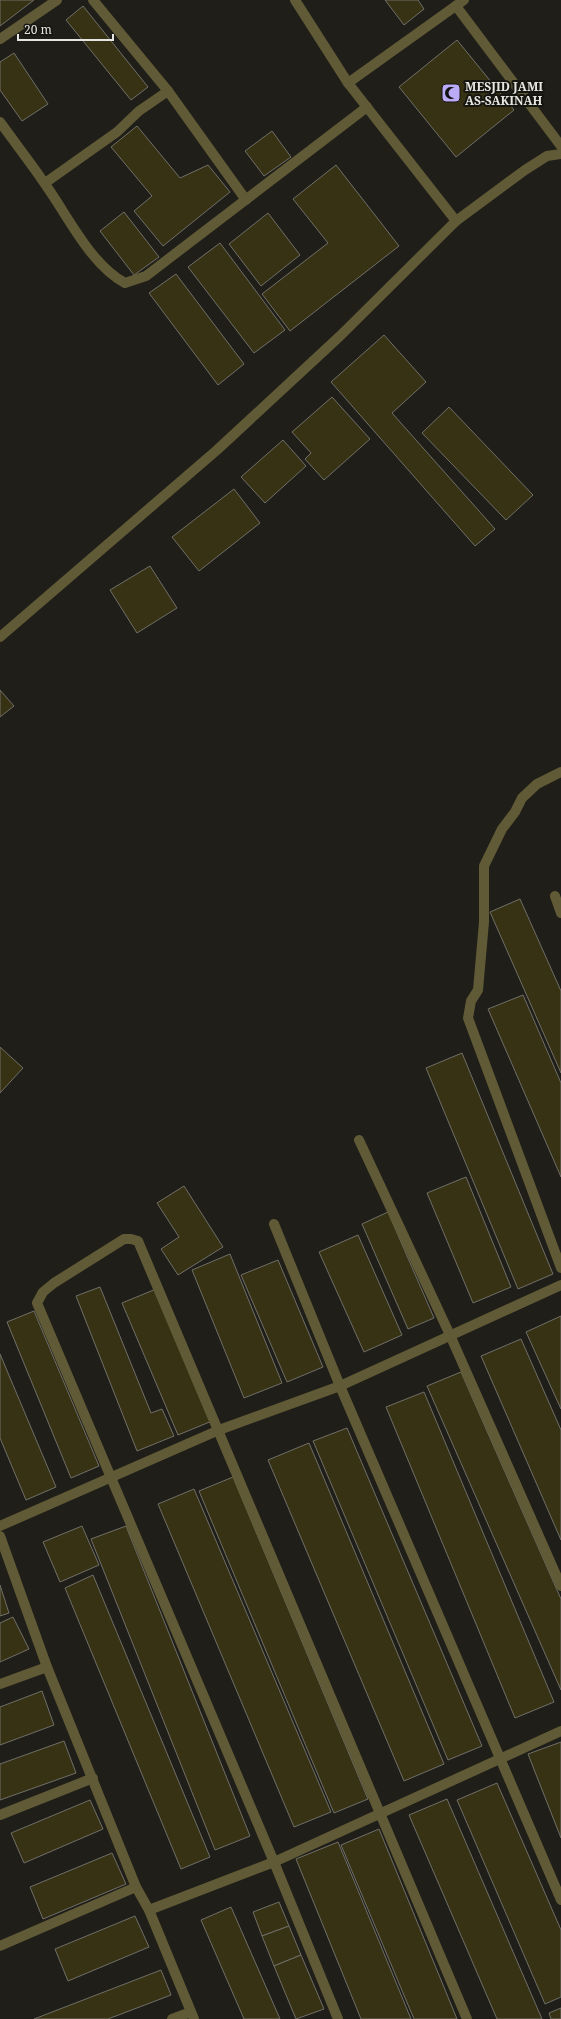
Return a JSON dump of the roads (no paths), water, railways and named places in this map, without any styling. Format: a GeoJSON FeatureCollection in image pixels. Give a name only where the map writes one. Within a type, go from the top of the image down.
{"type":"FeatureCollection","features":[{"type":"Feature","properties":{"kind":"street"},"geometry":{"type":"LineString","coordinates":[[0,39],[57,0]]}},
{"type":"Feature","properties":{"kind":"street"},"geometry":{"type":"LineString","coordinates":[[93,0],[168,91],[246,200]]}},
{"type":"Feature","properties":{"kind":"street"},"geometry":{"type":"LineString","coordinates":[[296,0],[348,83],[456,221]]}},
{"type":"Feature","properties":{"kind":"street"},"geometry":{"type":"LineString","coordinates":[[348,83],[460,3],[561,146]]}},
{"type":"Feature","properties":{"kind":"street"},"geometry":{"type":"LineString","coordinates":[[45,183],[117,132],[139,111],[168,91]]}},
{"type":"Feature","properties":{"kind":"street"},"geometry":{"type":"LineString","coordinates":[[0,122],[45,183],[96,259],[113,276],[125,283],[146,276],[367,107]]}},
{"type":"Feature","properties":{"kind":"street"},"geometry":{"type":"LineString","coordinates":[[0,637],[217,450],[340,336],[456,221],[524,170],[547,156],[561,154]]}},
{"type":"Feature","properties":{"kind":"street"},"geometry":{"type":"LineString","coordinates":[[561,772],[537,784],[522,798],[515,812],[502,829],[484,866],[484,915],[478,990],[471,1001],[468,1018],[561,1268]]}},
{"type":"Feature","properties":{"kind":"street"},"geometry":{"type":"LineString","coordinates":[[555,896],[561,913]]}},
{"type":"Feature","properties":{"kind":"street"},"geometry":{"type":"LineString","coordinates":[[359,1140],[450,1335],[561,1586]]}},
{"type":"Feature","properties":{"kind":"street"},"geometry":{"type":"LineString","coordinates":[[274,1224],[340,1386],[561,1900]]}},
{"type":"Feature","properties":{"kind":"street"},"geometry":{"type":"LineString","coordinates":[[338,2019],[274,1862],[110,1479],[37,1303],[43,1292],[54,1282],[117,1243],[131,1239],[138,1241],[219,1430],[466,2019]]}},
{"type":"Feature","properties":{"kind":"street"},"geometry":{"type":"LineString","coordinates":[[0,1526],[219,1430],[340,1386],[561,1285]]}},
{"type":"Feature","properties":{"kind":"street"},"geometry":{"type":"LineString","coordinates":[[0,1536],[47,1667],[136,1887],[149,1910],[192,2015],[172,2019]]}},
{"type":"Feature","properties":{"kind":"street"},"geometry":{"type":"LineString","coordinates":[[0,1684],[47,1667]]}},
{"type":"Feature","properties":{"kind":"street"},"geometry":{"type":"LineString","coordinates":[[149,1910],[274,1862],[561,1731]]}},
{"type":"Feature","properties":{"kind":"street"},"geometry":{"type":"LineString","coordinates":[[0,1815],[93,1778]]}},
{"type":"Feature","properties":{"kind":"street"},"geometry":{"type":"LineString","coordinates":[[0,1946],[136,1887]]}},
{"type":"Feature","properties":{"kind":"place","name":"MESJID JAMI AS-SAKINAH"},"geometry":{"type":"Point","coordinates":[451,93]}}]}
